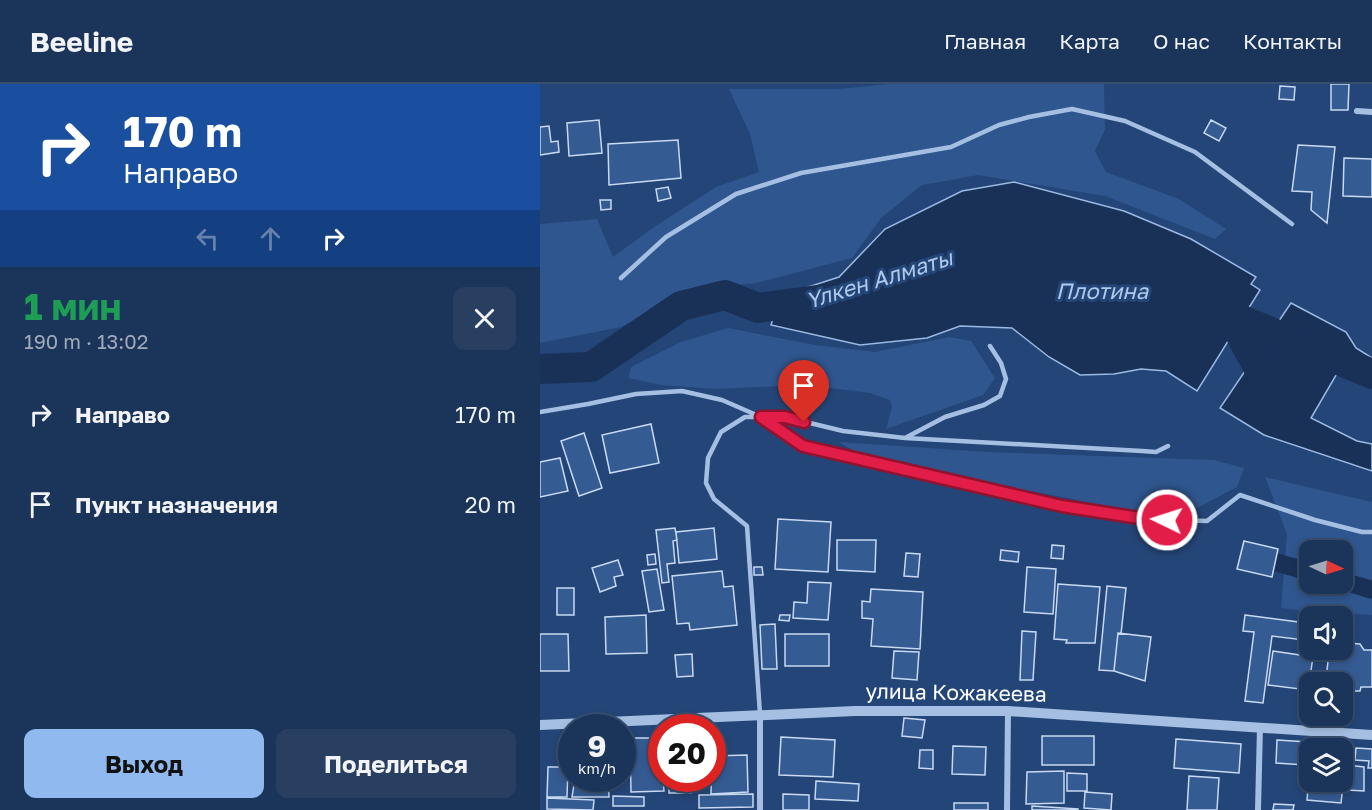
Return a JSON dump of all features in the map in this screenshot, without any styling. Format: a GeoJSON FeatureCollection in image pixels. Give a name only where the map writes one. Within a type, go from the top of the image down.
{"type":"FeatureCollection","features":[{"type":"Feature","properties":{"kind":"street"},"geometry":{"type":"LineString","coordinates":[[1357,111],[1372,112]]}},
{"type":"Feature","properties":{"kind":"street","name":"улица Кожакеева"},"geometry":{"type":"LineString","coordinates":[[540,725],[855,711],[1008,711],[1372,735]]}},
{"type":"Feature","properties":{"kind":"street"},"geometry":{"type":"LineString","coordinates":[[1007,810],[1008,711]]}},
{"type":"Feature","properties":{"kind":"street"},"geometry":{"type":"LineString","coordinates":[[760,715],[760,810]]}},
{"type":"Feature","properties":{"kind":"street"},"geometry":{"type":"LineString","coordinates":[[1258,810],[1260,726]]}},
{"type":"Feature","properties":{"kind":"lane"},"geometry":{"type":"LineString","coordinates":[[621,278],[666,237],[736,194],[801,173],[951,147],[999,125],[1072,109],[1125,121],[1195,152],[1292,224]]}},
{"type":"Feature","properties":{"kind":"lane"},"geometry":{"type":"LineString","coordinates":[[905,438],[945,417],[984,405],[999,396],[1006,379],[1001,363],[990,346]]}},
{"type":"Feature","properties":{"kind":"lane"},"geometry":{"type":"LineString","coordinates":[[540,412],[636,394],[682,391],[722,400],[761,417],[803,446],[1062,506],[1146,519],[1207,521],[1240,495],[1314,520],[1362,532],[1372,532]]}},
{"type":"Feature","properties":{"kind":"lane"},"geometry":{"type":"LineString","coordinates":[[760,715],[747,526],[714,499],[706,483],[708,458],[721,432],[745,417],[785,417],[843,431],[905,438],[1156,452],[1168,446]]}},
{"type":"Feature","properties":{"kind":"shaded area"},"geometry":{"type":"Polygon","coordinates":[[[889,84],[1104,84],[1105,129],[1095,151],[1106,172],[1179,199],[1226,229],[1215,239],[1105,196],[978,175],[922,185],[881,218],[852,258],[756,283],[688,290],[677,300],[621,327],[540,343],[540,224],[597,219],[613,257],[716,187],[759,172],[750,134],[729,89],[839,89],[889,84]]]}},
{"type":"Feature","properties":{"kind":"shaded area"},"geometry":{"type":"Polygon","coordinates":[[[728,328],[815,345],[875,352],[949,337],[971,341],[995,378],[983,395],[886,429],[892,407],[890,400],[870,393],[806,385],[716,389],[661,385],[628,378],[631,367],[681,342],[728,328]]]}},
{"type":"Feature","properties":{"kind":"shaded area"},"geometry":{"type":"Polygon","coordinates":[[[839,442],[989,452],[1214,460],[1244,468],[1237,487],[1186,514],[1150,514],[958,477],[852,450],[839,442]]]}},
{"type":"Feature","properties":{"kind":"shaded area"},"geometry":{"type":"Polygon","coordinates":[[[1265,477],[1372,502],[1372,615],[1353,614],[1353,606],[1299,606],[1299,610],[1281,608],[1287,534],[1265,477]]]}},
{"type":"Feature","properties":{"kind":"water","name":"Плотина"},"geometry":{"type":"Polygon","coordinates":[[[1014,182],[1124,211],[1191,239],[1256,277],[1251,284],[1260,290],[1197,391],[1166,371],[1141,369],[1114,374],[1080,375],[1049,357],[1012,328],[960,326],[927,338],[860,345],[771,325],[780,296],[839,277],[885,229],[962,191],[1014,182]]]}},
{"type":"Feature","properties":{"kind":"water"},"geometry":{"type":"Polygon","coordinates":[[[1291,303],[1346,332],[1356,348],[1372,358],[1372,388],[1339,370],[1311,418],[1357,441],[1372,444],[1372,471],[1264,435],[1220,408],[1291,303]]]}},
{"type":"Feature","properties":{"kind":"building"},"geometry":{"type":"Polygon","coordinates":[[[1331,84],[1349,84],[1348,110],[1331,110],[1331,84]]]}},
{"type":"Feature","properties":{"kind":"building"},"geometry":{"type":"Polygon","coordinates":[[[1280,86],[1295,87],[1294,100],[1279,99],[1280,86]]]}},
{"type":"Feature","properties":{"kind":"building"},"geometry":{"type":"Polygon","coordinates":[[[599,120],[602,153],[569,156],[567,123],[599,120]]]}},
{"type":"Feature","properties":{"kind":"building"},"geometry":{"type":"Polygon","coordinates":[[[1211,120],[1226,128],[1219,141],[1204,133],[1211,120]]]}},
{"type":"Feature","properties":{"kind":"building"},"geometry":{"type":"Polygon","coordinates":[[[549,126],[551,142],[558,141],[559,152],[540,155],[540,127],[549,126]]]}},
{"type":"Feature","properties":{"kind":"building"},"geometry":{"type":"Polygon","coordinates":[[[678,140],[681,178],[609,185],[608,144],[678,140]]]}},
{"type":"Feature","properties":{"kind":"building"},"geometry":{"type":"Polygon","coordinates":[[[1298,145],[1335,147],[1327,223],[1311,210],[1312,192],[1292,191],[1298,145]]]}},
{"type":"Feature","properties":{"kind":"building"},"geometry":{"type":"Polygon","coordinates":[[[1344,158],[1372,159],[1372,197],[1343,196],[1344,158]]]}},
{"type":"Feature","properties":{"kind":"building"},"geometry":{"type":"Polygon","coordinates":[[[668,187],[671,198],[658,201],[656,189],[668,187]]]}},
{"type":"Feature","properties":{"kind":"building"},"geometry":{"type":"Polygon","coordinates":[[[600,200],[611,200],[611,209],[601,210],[600,200]]]}},
{"type":"Feature","properties":{"kind":"building"},"geometry":{"type":"Polygon","coordinates":[[[651,424],[659,463],[610,473],[602,435],[651,424]]]}},
{"type":"Feature","properties":{"kind":"building"},"geometry":{"type":"Polygon","coordinates":[[[584,433],[602,488],[579,496],[561,441],[584,433]]]}},
{"type":"Feature","properties":{"kind":"building"},"geometry":{"type":"Polygon","coordinates":[[[560,458],[568,491],[540,497],[540,462],[560,458]]]}},
{"type":"Feature","properties":{"kind":"building"},"geometry":{"type":"Polygon","coordinates":[[[778,519],[831,522],[828,572],[775,569],[778,519]]]}},
{"type":"Feature","properties":{"kind":"building"},"geometry":{"type":"Polygon","coordinates":[[[675,528],[677,540],[673,541],[675,563],[667,564],[669,582],[662,583],[656,530],[675,528]]]}},
{"type":"Feature","properties":{"kind":"building"},"geometry":{"type":"Polygon","coordinates":[[[714,528],[717,559],[679,563],[676,532],[714,528]]]}},
{"type":"Feature","properties":{"kind":"building"},"geometry":{"type":"Polygon","coordinates":[[[837,540],[876,540],[875,572],[837,570],[837,540]]]}},
{"type":"Feature","properties":{"kind":"building"},"geometry":{"type":"Polygon","coordinates":[[[1244,541],[1278,549],[1272,577],[1237,569],[1244,541]]]}},
{"type":"Feature","properties":{"kind":"building"},"geometry":{"type":"Polygon","coordinates":[[[1052,545],[1064,546],[1063,559],[1051,558],[1052,545]]]}},
{"type":"Feature","properties":{"kind":"building"},"geometry":{"type":"Polygon","coordinates":[[[1001,550],[1019,552],[1018,562],[1000,560],[1001,550]]]}},
{"type":"Feature","properties":{"kind":"building"},"geometry":{"type":"Polygon","coordinates":[[[906,553],[920,554],[918,577],[904,576],[906,553]]]}},
{"type":"Feature","properties":{"kind":"building"},"geometry":{"type":"Polygon","coordinates":[[[655,554],[656,564],[648,565],[647,555],[655,554]]]}},
{"type":"Feature","properties":{"kind":"building"},"geometry":{"type":"Polygon","coordinates":[[[618,560],[623,575],[614,577],[616,586],[600,592],[592,568],[618,560]]]}},
{"type":"Feature","properties":{"kind":"building"},"geometry":{"type":"Polygon","coordinates":[[[754,567],[762,567],[763,575],[754,575],[754,567]]]}},
{"type":"Feature","properties":{"kind":"building"},"geometry":{"type":"Polygon","coordinates":[[[1027,567],[1056,569],[1053,614],[1024,612],[1027,567]]]}},
{"type":"Feature","properties":{"kind":"building"},"geometry":{"type":"Polygon","coordinates":[[[657,569],[664,610],[649,612],[642,571],[657,569]]]}},
{"type":"Feature","properties":{"kind":"building"},"geometry":{"type":"Polygon","coordinates":[[[722,571],[724,587],[733,586],[737,625],[690,630],[689,623],[677,624],[672,576],[722,571]]]}},
{"type":"Feature","properties":{"kind":"building"},"geometry":{"type":"Polygon","coordinates":[[[808,582],[831,583],[828,620],[793,618],[794,602],[807,603],[808,582]]]}},
{"type":"Feature","properties":{"kind":"building"},"geometry":{"type":"Polygon","coordinates":[[[1058,584],[1100,587],[1095,643],[1066,643],[1067,640],[1054,639],[1058,584]]]}},
{"type":"Feature","properties":{"kind":"building"},"geometry":{"type":"Polygon","coordinates":[[[1107,586],[1126,588],[1114,671],[1099,670],[1107,586]]]}},
{"type":"Feature","properties":{"kind":"building"},"geometry":{"type":"Polygon","coordinates":[[[557,588],[574,588],[574,615],[557,615],[557,588]]]}},
{"type":"Feature","properties":{"kind":"building"},"geometry":{"type":"Polygon","coordinates":[[[871,589],[923,592],[920,649],[871,646],[873,619],[862,618],[862,601],[870,602],[871,589]]]}},
{"type":"Feature","properties":{"kind":"building"},"geometry":{"type":"Polygon","coordinates":[[[646,615],[647,653],[606,654],[605,617],[646,615]]]}},
{"type":"Feature","properties":{"kind":"building"},"geometry":{"type":"Polygon","coordinates":[[[780,615],[790,615],[789,621],[779,620],[780,615]]]}},
{"type":"Feature","properties":{"kind":"building"},"geometry":{"type":"Polygon","coordinates":[[[1245,615],[1299,622],[1299,639],[1272,636],[1263,703],[1245,701],[1254,632],[1243,631],[1245,615]]]}},
{"type":"Feature","properties":{"kind":"building"},"geometry":{"type":"Polygon","coordinates":[[[775,624],[777,669],[762,669],[760,625],[775,624]]]}},
{"type":"Feature","properties":{"kind":"building"},"geometry":{"type":"Polygon","coordinates":[[[1022,631],[1036,632],[1033,680],[1020,680],[1022,631]]]}},
{"type":"Feature","properties":{"kind":"building"},"geometry":{"type":"Polygon","coordinates":[[[1118,633],[1151,637],[1145,681],[1114,671],[1118,633]]]}},
{"type":"Feature","properties":{"kind":"building"},"geometry":{"type":"Polygon","coordinates":[[[540,634],[568,634],[569,671],[540,671],[540,634]]]}},
{"type":"Feature","properties":{"kind":"building"},"geometry":{"type":"Polygon","coordinates":[[[785,634],[829,634],[829,666],[785,666],[785,634]]]}},
{"type":"Feature","properties":{"kind":"building"},"geometry":{"type":"Polygon","coordinates":[[[1353,643],[1360,644],[1364,650],[1372,650],[1372,687],[1361,687],[1360,691],[1353,691],[1353,672],[1328,672],[1328,661],[1353,660],[1353,643]]]}},
{"type":"Feature","properties":{"kind":"building"},"geometry":{"type":"Polygon","coordinates":[[[894,651],[919,652],[917,680],[892,678],[894,651]]]}},
{"type":"Feature","properties":{"kind":"building"},"geometry":{"type":"Polygon","coordinates":[[[1273,651],[1299,655],[1299,660],[1313,660],[1311,672],[1299,672],[1299,689],[1268,685],[1273,651]]]}},
{"type":"Feature","properties":{"kind":"building"},"geometry":{"type":"Polygon","coordinates":[[[692,654],[693,676],[677,677],[675,655],[692,654]]]}},
{"type":"Feature","properties":{"kind":"building"},"geometry":{"type":"Polygon","coordinates":[[[904,718],[925,720],[922,738],[902,736],[904,718]]]}},
{"type":"Feature","properties":{"kind":"building"},"geometry":{"type":"Polygon","coordinates":[[[1042,736],[1094,736],[1094,765],[1042,765],[1042,736]]]}},
{"type":"Feature","properties":{"kind":"building"},"geometry":{"type":"Polygon","coordinates":[[[781,737],[835,740],[833,777],[779,775],[781,737]]]}},
{"type":"Feature","properties":{"kind":"building"},"geometry":{"type":"Polygon","coordinates":[[[636,738],[648,738],[648,791],[636,792],[636,738]]]}},
{"type":"Feature","properties":{"kind":"building"},"geometry":{"type":"Polygon","coordinates":[[[1176,739],[1241,744],[1239,773],[1174,768],[1176,739]]]}},
{"type":"Feature","properties":{"kind":"building"},"geometry":{"type":"Polygon","coordinates":[[[1277,740],[1299,741],[1299,765],[1276,763],[1277,740]]]}},
{"type":"Feature","properties":{"kind":"building"},"geometry":{"type":"Polygon","coordinates":[[[953,746],[986,747],[985,775],[952,774],[953,746]]]}},
{"type":"Feature","properties":{"kind":"building"},"geometry":{"type":"Polygon","coordinates":[[[1356,748],[1372,749],[1372,768],[1368,768],[1369,761],[1355,760],[1356,748]]]}},
{"type":"Feature","properties":{"kind":"building"},"geometry":{"type":"Polygon","coordinates":[[[920,750],[933,750],[933,769],[919,768],[920,750]]]}},
{"type":"Feature","properties":{"kind":"building"},"geometry":{"type":"Polygon","coordinates":[[[747,755],[748,792],[711,794],[711,792],[726,792],[726,756],[747,755]]]}},
{"type":"Feature","properties":{"kind":"building"},"geometry":{"type":"Polygon","coordinates":[[[1353,766],[1364,767],[1364,791],[1353,790],[1353,766]]]}},
{"type":"Feature","properties":{"kind":"building"},"geometry":{"type":"Polygon","coordinates":[[[548,767],[558,767],[558,792],[567,792],[567,797],[547,797],[548,767]]]}},
{"type":"Feature","properties":{"kind":"building"},"geometry":{"type":"Polygon","coordinates":[[[1064,771],[1064,803],[1026,804],[1027,772],[1064,771]]]}},
{"type":"Feature","properties":{"kind":"building"},"geometry":{"type":"Polygon","coordinates":[[[1067,773],[1087,774],[1087,791],[1067,791],[1067,773]]]}},
{"type":"Feature","properties":{"kind":"building"},"geometry":{"type":"Polygon","coordinates":[[[1189,776],[1219,778],[1217,810],[1187,810],[1189,776]]]}},
{"type":"Feature","properties":{"kind":"building"},"geometry":{"type":"Polygon","coordinates":[[[816,781],[859,784],[858,801],[815,799],[816,781]]]}},
{"type":"Feature","properties":{"kind":"building"},"geometry":{"type":"Polygon","coordinates":[[[573,792],[609,792],[609,797],[572,797],[573,792]]]}},
{"type":"Feature","properties":{"kind":"building"},"geometry":{"type":"Polygon","coordinates":[[[1085,792],[1112,794],[1111,810],[1084,808],[1085,792]]]}},
{"type":"Feature","properties":{"kind":"building"},"geometry":{"type":"Polygon","coordinates":[[[1308,792],[1342,792],[1341,803],[1307,800],[1308,792]]]}},
{"type":"Feature","properties":{"kind":"building"},"geometry":{"type":"Polygon","coordinates":[[[753,794],[753,807],[699,808],[699,795],[753,794]]]}},
{"type":"Feature","properties":{"kind":"building"},"geometry":{"type":"Polygon","coordinates":[[[783,794],[809,795],[809,810],[783,810],[783,794]]]}},
{"type":"Feature","properties":{"kind":"building"},"geometry":{"type":"Polygon","coordinates":[[[613,796],[644,797],[644,806],[613,806],[613,796]]]}},
{"type":"Feature","properties":{"kind":"building"},"geometry":{"type":"Polygon","coordinates":[[[547,798],[594,800],[593,810],[547,809],[547,798]]]}},
{"type":"Feature","properties":{"kind":"building"},"geometry":{"type":"Polygon","coordinates":[[[954,803],[988,803],[988,810],[954,810],[954,803]]]}},
{"type":"Feature","properties":{"kind":"building"},"geometry":{"type":"Polygon","coordinates":[[[1274,804],[1294,805],[1293,810],[1273,810],[1274,804]]]}},
{"type":"Feature","properties":{"kind":"building"},"geometry":{"type":"Polygon","coordinates":[[[1032,806],[1078,809],[1078,810],[1032,810],[1032,806]]]}},
{"type":"Feature","properties":{"kind":"waterway","name":"Үлкен Алматы"},"geometry":{"type":"LineString","coordinates":[[540,369],[591,367],[681,306],[725,295],[758,308],[817,300]]}},
{"type":"Feature","properties":{"kind":"waterway","name":"Үлкен Алматы"},"geometry":{"type":"LineString","coordinates":[[1205,302],[1230,315],[1372,374]]}},
{"type":"Feature","properties":{"kind":"waterway","name":"Үлкен Алматы"},"geometry":{"type":"LineString","coordinates":[[1230,315],[1273,395]]}},
{"type":"Feature","properties":{"kind":"waterway"},"geometry":{"type":"LineString","coordinates":[[1275,562],[1299,569]]}},
{"type":"Feature","properties":{"kind":"waterway"},"geometry":{"type":"LineString","coordinates":[[1353,584],[1372,590]]}},
{"type":"Feature","properties":{"kind":"route"},"geometry":{"type":"LineString","coordinates":[[804,422],[785,417],[761,417],[803,446],[1062,506],[1167,520]]}}]}
